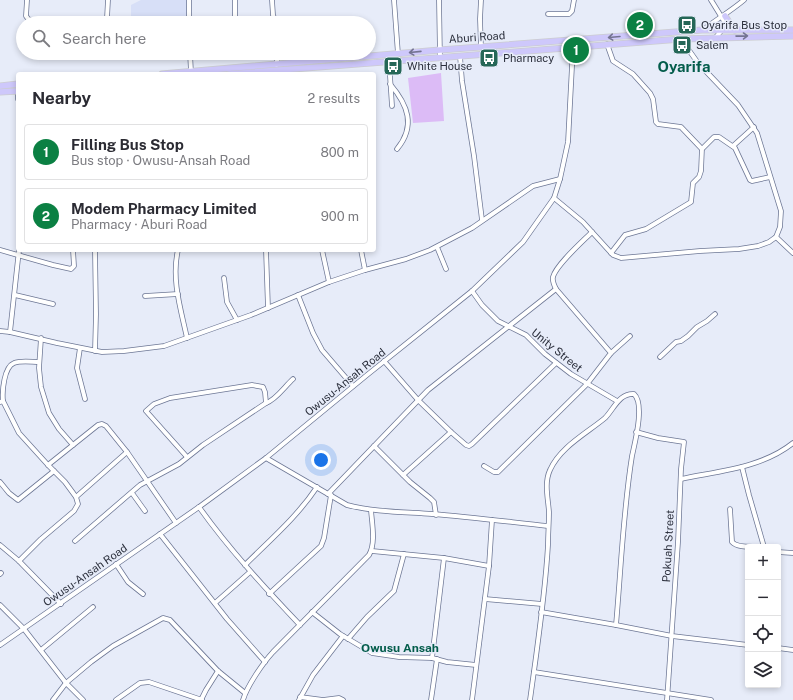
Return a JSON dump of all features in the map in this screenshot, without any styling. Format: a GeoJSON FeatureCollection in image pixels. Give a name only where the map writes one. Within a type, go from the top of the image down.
{"type":"FeatureCollection","features":[{"type":"Feature","properties":{"kind":"highway"},"geometry":{"type":"LineString","coordinates":[[723,18],[735,30]]}},
{"type":"Feature","properties":{"kind":"highway","name":"Aburi Road"},"geometry":{"type":"LineString","coordinates":[[376,56],[702,30],[793,30]]}},
{"type":"Feature","properties":{"kind":"highway","name":"Aburi Road"},"geometry":{"type":"LineString","coordinates":[[278,72],[389,61],[607,44],[716,37],[793,36]]}},
{"type":"Feature","properties":{"kind":"highway","name":"Aburi Road"},"geometry":{"type":"LineString","coordinates":[[190,72],[325,60]]}},
{"type":"Feature","properties":{"kind":"highway"},"geometry":{"type":"LineString","coordinates":[[0,86],[16,84]]}},
{"type":"Feature","properties":{"kind":"highway"},"geometry":{"type":"LineString","coordinates":[[0,92],[16,92]]}},
{"type":"Feature","properties":{"kind":"street"},"geometry":{"type":"LineString","coordinates":[[26,16],[27,0]]}},
{"type":"Feature","properties":{"kind":"street"},"geometry":{"type":"LineString","coordinates":[[107,16],[108,0]]}},
{"type":"Feature","properties":{"kind":"street"},"geometry":{"type":"LineString","coordinates":[[189,0],[189,16]]}},
{"type":"Feature","properties":{"kind":"street"},"geometry":{"type":"LineString","coordinates":[[235,0],[235,16]]}},
{"type":"Feature","properties":{"kind":"street"},"geometry":{"type":"LineString","coordinates":[[272,0],[273,16]]}},
{"type":"Feature","properties":{"kind":"street"},"geometry":{"type":"LineString","coordinates":[[394,0],[398,54]]}},
{"type":"Feature","properties":{"kind":"street"},"geometry":{"type":"LineString","coordinates":[[439,0],[440,57]]}},
{"type":"Feature","properties":{"kind":"street"},"geometry":{"type":"LineString","coordinates":[[481,0],[481,47]]}},
{"type":"Feature","properties":{"kind":"street"},"geometry":{"type":"LineString","coordinates":[[548,14],[569,14],[572,10],[574,0]]}},
{"type":"Feature","properties":{"kind":"street"},"geometry":{"type":"LineString","coordinates":[[711,0],[723,18],[722,30],[716,37]]}},
{"type":"Feature","properties":{"kind":"street"},"geometry":{"type":"LineString","coordinates":[[702,30],[723,18],[744,0]]}},
{"type":"Feature","properties":{"kind":"street"},"geometry":{"type":"LineString","coordinates":[[554,198],[583,222],[611,253],[618,258],[700,250],[739,249],[758,246],[769,242],[776,237],[780,227],[781,212],[757,133],[738,106],[698,63],[681,39]]}},
{"type":"Feature","properties":{"kind":"street"},"geometry":{"type":"LineString","coordinates":[[607,44],[613,61],[633,74],[650,93],[653,99],[656,122],[661,125],[681,127],[700,148],[702,148]]}},
{"type":"Feature","properties":{"kind":"street","name":"Owusu-Ansah Road"},"geometry":{"type":"LineString","coordinates":[[0,645],[200,507],[266,458],[472,291],[523,242],[554,198],[560,179],[568,142],[573,47]]}},
{"type":"Feature","properties":{"kind":"street"},"geometry":{"type":"LineString","coordinates":[[460,56],[462,81],[482,220]]}},
{"type":"Feature","properties":{"kind":"street"},"geometry":{"type":"LineString","coordinates":[[190,60],[190,72]]}},
{"type":"Feature","properties":{"kind":"street"},"geometry":{"type":"LineString","coordinates":[[276,64],[277,60]]}},
{"type":"Feature","properties":{"kind":"street"},"geometry":{"type":"LineString","coordinates":[[389,61],[392,106]]}},
{"type":"Feature","properties":{"kind":"street"},"geometry":{"type":"LineString","coordinates":[[390,84],[400,98],[407,113],[408,123],[406,136],[397,149]]}},
{"type":"Feature","properties":{"kind":"street"},"geometry":{"type":"LineString","coordinates":[[733,146],[754,127]]}},
{"type":"Feature","properties":{"kind":"street"},"geometry":{"type":"LineString","coordinates":[[611,253],[625,235],[646,229],[691,202],[692,186],[699,177],[701,171],[702,148],[716,136],[733,146],[738,152],[750,180],[752,181],[770,177]]}},
{"type":"Feature","properties":{"kind":"street"},"geometry":{"type":"LineString","coordinates":[[0,331],[41,338],[57,343],[102,352],[137,350],[164,346],[268,308],[329,282],[406,259],[437,247],[472,228],[533,186],[560,179]]}},
{"type":"Feature","properties":{"kind":"street"},"geometry":{"type":"LineString","coordinates":[[592,232],[562,263],[554,274],[552,281],[556,289],[611,354]]}},
{"type":"Feature","properties":{"kind":"street"},"geometry":{"type":"LineString","coordinates":[[776,237],[793,253]]}},
{"type":"Feature","properties":{"kind":"street"},"geometry":{"type":"LineString","coordinates":[[437,247],[446,269]]}},
{"type":"Feature","properties":{"kind":"street"},"geometry":{"type":"LineString","coordinates":[[0,250],[16,252]]}},
{"type":"Feature","properties":{"kind":"street"},"geometry":{"type":"LineString","coordinates":[[10,332],[19,252],[30,259],[71,269],[74,266],[73,252]]}},
{"type":"Feature","properties":{"kind":"street"},"geometry":{"type":"LineString","coordinates":[[95,252],[95,350]]}},
{"type":"Feature","properties":{"kind":"street"},"geometry":{"type":"LineString","coordinates":[[178,252],[176,264],[178,294],[187,338]]}},
{"type":"Feature","properties":{"kind":"street"},"geometry":{"type":"LineString","coordinates":[[266,252],[268,308]]}},
{"type":"Feature","properties":{"kind":"street"},"geometry":{"type":"LineString","coordinates":[[322,252],[329,282]]}},
{"type":"Feature","properties":{"kind":"street"},"geometry":{"type":"LineString","coordinates":[[361,252],[365,270]]}},
{"type":"Feature","properties":{"kind":"street"},"geometry":{"type":"LineString","coordinates":[[224,278],[227,302],[237,320]]}},
{"type":"Feature","properties":{"kind":"street"},"geometry":{"type":"LineString","coordinates":[[269,594],[321,546],[324,538],[329,494],[374,446],[428,390],[556,289]]}},
{"type":"Feature","properties":{"kind":"street","name":"Unity Street"},"geometry":{"type":"LineString","coordinates":[[472,291],[498,321],[526,335],[556,363],[587,384],[617,401]]}},
{"type":"Feature","properties":{"kind":"street"},"geometry":{"type":"LineString","coordinates":[[145,296],[178,294]]}},
{"type":"Feature","properties":{"kind":"street"},"geometry":{"type":"LineString","coordinates":[[15,295],[53,304]]}},
{"type":"Feature","properties":{"kind":"street"},"geometry":{"type":"LineString","coordinates":[[298,295],[313,333],[322,350],[353,386]]}},
{"type":"Feature","properties":{"kind":"street"},"geometry":{"type":"LineString","coordinates":[[660,357],[676,342],[688,336],[697,327],[715,314]]}},
{"type":"Feature","properties":{"kind":"street"},"geometry":{"type":"LineString","coordinates":[[484,466],[494,472],[498,472],[587,384],[611,354],[630,336]]}},
{"type":"Feature","properties":{"kind":"street"},"geometry":{"type":"LineString","coordinates":[[41,338],[39,362],[41,387],[49,413],[58,429],[72,445]]}},
{"type":"Feature","properties":{"kind":"street"},"geometry":{"type":"LineString","coordinates":[[80,348],[77,368],[85,399]]}},
{"type":"Feature","properties":{"kind":"street"},"geometry":{"type":"LineString","coordinates":[[384,361],[418,400],[466,445],[470,445],[556,363]]}},
{"type":"Feature","properties":{"kind":"street"},"geometry":{"type":"LineString","coordinates":[[19,561],[74,510],[78,504],[76,497],[65,482],[19,432],[1,402],[6,370],[14,363],[39,362]]}},
{"type":"Feature","properties":{"kind":"street"},"geometry":{"type":"LineString","coordinates":[[75,540],[140,485],[178,464],[202,444],[271,401],[284,386],[293,379]]}},
{"type":"Feature","properties":{"kind":"street"},"geometry":{"type":"LineString","coordinates":[[187,457],[146,411],[154,404],[170,398],[252,385],[263,387],[266,403]]}},
{"type":"Feature","properties":{"kind":"street"},"geometry":{"type":"LineString","coordinates":[[530,700],[548,546],[547,480],[549,470],[554,462],[572,444],[606,416],[617,401],[629,394],[634,394],[637,396],[639,408],[627,488],[616,625]]}},
{"type":"Feature","properties":{"kind":"street"},"geometry":{"type":"LineString","coordinates":[[48,465],[98,425],[102,424],[106,426],[127,452],[176,523]]}},
{"type":"Feature","properties":{"kind":"street"},"geometry":{"type":"LineString","coordinates":[[403,475],[451,432]]}},
{"type":"Feature","properties":{"kind":"street","name":"Pokuah Street"},"geometry":{"type":"LineString","coordinates":[[636,432],[658,438],[684,442],[667,700]]}},
{"type":"Feature","properties":{"kind":"street"},"geometry":{"type":"LineString","coordinates":[[681,479],[742,467],[774,456],[793,443]]}},
{"type":"Feature","properties":{"kind":"street"},"geometry":{"type":"LineString","coordinates":[[374,446],[403,475],[434,502],[436,515]]}},
{"type":"Feature","properties":{"kind":"street"},"geometry":{"type":"LineString","coordinates":[[76,497],[127,452]]}},
{"type":"Feature","properties":{"kind":"street"},"geometry":{"type":"LineString","coordinates":[[266,458],[347,505],[371,510],[548,526]]}},
{"type":"Feature","properties":{"kind":"street"},"geometry":{"type":"LineString","coordinates":[[742,467],[748,495],[763,544]]}},
{"type":"Feature","properties":{"kind":"street"},"geometry":{"type":"LineString","coordinates":[[0,482],[9,493],[18,500],[54,471]]}},
{"type":"Feature","properties":{"kind":"street"},"geometry":{"type":"LineString","coordinates":[[245,565],[308,501],[317,487]]}},
{"type":"Feature","properties":{"kind":"street"},"geometry":{"type":"LineString","coordinates":[[132,493],[144,511]]}},
{"type":"Feature","properties":{"kind":"street"},"geometry":{"type":"LineString","coordinates":[[200,507],[219,534],[250,572],[269,594],[300,625]]}},
{"type":"Feature","properties":{"kind":"street"},"geometry":{"type":"LineString","coordinates":[[730,509],[732,542],[738,546],[745,546]]}},
{"type":"Feature","properties":{"kind":"street"},"geometry":{"type":"LineString","coordinates":[[243,700],[245,692],[265,662],[312,612],[354,572],[372,551],[371,510]]}},
{"type":"Feature","properties":{"kind":"street"},"geometry":{"type":"LineString","coordinates":[[472,700],[489,566],[492,520]]}},
{"type":"Feature","properties":{"kind":"street"},"geometry":{"type":"LineString","coordinates":[[160,534],[236,629],[265,662]]}},
{"type":"Feature","properties":{"kind":"street"},"geometry":{"type":"LineString","coordinates":[[0,545],[19,561],[61,604]]}},
{"type":"Feature","properties":{"kind":"street"},"geometry":{"type":"LineString","coordinates":[[372,551],[444,558],[489,566]]}},
{"type":"Feature","properties":{"kind":"street"},"geometry":{"type":"LineString","coordinates":[[781,552],[793,553]]}},
{"type":"Feature","properties":{"kind":"street"},"geometry":{"type":"LineString","coordinates":[[348,639],[367,617],[394,591],[404,554]]}},
{"type":"Feature","properties":{"kind":"street"},"geometry":{"type":"LineString","coordinates":[[432,658],[444,558]]}},
{"type":"Feature","properties":{"kind":"street"},"geometry":{"type":"LineString","coordinates":[[116,564],[128,582],[143,594]]}},
{"type":"Feature","properties":{"kind":"street"},"geometry":{"type":"LineString","coordinates":[[215,603],[250,572]]}},
{"type":"Feature","properties":{"kind":"street"},"geometry":{"type":"LineString","coordinates":[[485,599],[542,604]]}},
{"type":"Feature","properties":{"kind":"street"},"geometry":{"type":"LineString","coordinates":[[0,605],[24,629],[66,683],[83,700]]}},
{"type":"Feature","properties":{"kind":"street"},"geometry":{"type":"LineString","coordinates":[[41,650],[93,607]]}},
{"type":"Feature","properties":{"kind":"street"},"geometry":{"type":"LineString","coordinates":[[312,612],[343,636],[376,654],[399,657],[432,658],[447,662],[476,665]]}},
{"type":"Feature","properties":{"kind":"street"},"geometry":{"type":"LineString","coordinates":[[541,612],[672,636],[745,645]]}},
{"type":"Feature","properties":{"kind":"street"},"geometry":{"type":"LineString","coordinates":[[53,700],[66,683],[112,646],[163,618],[170,620],[218,671],[245,692]]}},
{"type":"Feature","properties":{"kind":"street"},"geometry":{"type":"LineString","coordinates":[[343,636],[313,675],[299,698],[322,700],[333,698],[343,700]]}},
{"type":"Feature","properties":{"kind":"street"},"geometry":{"type":"LineString","coordinates":[[781,648],[793,650]]}},
{"type":"Feature","properties":{"kind":"street"},"geometry":{"type":"LineString","coordinates":[[431,700],[437,659]]}},
{"type":"Feature","properties":{"kind":"street"},"geometry":{"type":"LineString","coordinates":[[116,700],[140,683],[149,682],[202,700],[206,690],[218,671]]}},
{"type":"Feature","properties":{"kind":"street"},"geometry":{"type":"LineString","coordinates":[[534,672],[711,700]]}},
{"type":"Feature","properties":{"kind":"shaded area"},"geometry":{"type":"Polygon","coordinates":[[[141,0],[187,0],[187,16],[131,16],[131,5],[141,0]]]}},
{"type":"Feature","properties":{"kind":"shaded area"},"geometry":{"type":"Polygon","coordinates":[[[441,73],[444,121],[413,123],[408,78],[441,73]]]}},
{"type":"Feature","properties":{"kind":"place","name":"Modem Pharmacy Limited"},"geometry":{"type":"Point","coordinates":[640,25]}},
{"type":"Feature","properties":{"kind":"place","name":"Oyarifa Bus Stop"},"geometry":{"type":"Point","coordinates":[687,25]}},
{"type":"Feature","properties":{"kind":"place","name":"Salem"},"geometry":{"type":"Point","coordinates":[682,45]}},
{"type":"Feature","properties":{"kind":"place","name":"Filling Bus Stop"},"geometry":{"type":"Point","coordinates":[576,50]}},
{"type":"Feature","properties":{"kind":"place","name":"Pharmacy"},"geometry":{"type":"Point","coordinates":[489,58]}},
{"type":"Feature","properties":{"kind":"place","name":"White House"},"geometry":{"type":"Point","coordinates":[393,66]}},
{"type":"Feature","properties":{"kind":"district","name":"Oyarifa"},"geometry":{"type":"Point","coordinates":[684,67]}},
{"type":"Feature","properties":{"kind":"district","name":"Owusu Ansah"},"geometry":{"type":"Point","coordinates":[400,648]}}]}
